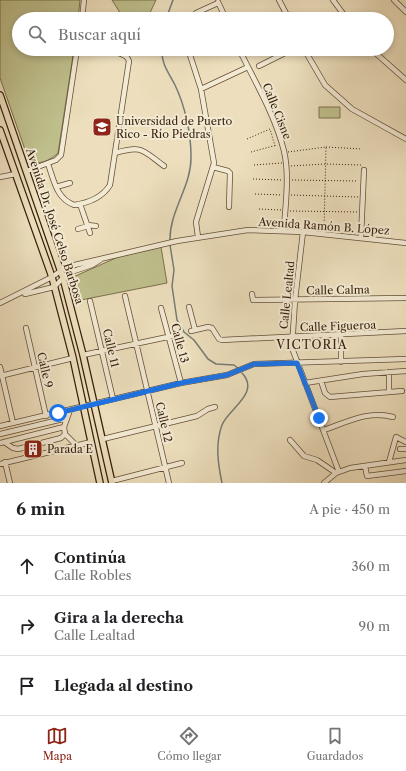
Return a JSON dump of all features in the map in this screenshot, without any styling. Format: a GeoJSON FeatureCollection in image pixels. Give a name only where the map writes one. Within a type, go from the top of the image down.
{"type":"FeatureCollection","features":[{"type":"Feature","properties":{"kind":"main road","name":"Avenida Dr. José Celso Barbosa"},"geometry":{"type":"LineString","coordinates":[[0,95],[63,278],[95,404],[112,482]]}},
{"type":"Feature","properties":{"kind":"main road","name":"Avenida Dr. José Celso Barbosa"},"geometry":{"type":"LineString","coordinates":[[0,130],[52,277],[73,358],[100,483]]}},
{"type":"Feature","properties":{"kind":"street"},"geometry":{"type":"LineString","coordinates":[[83,12],[84,0]]}},
{"type":"Feature","properties":{"kind":"street"},"geometry":{"type":"LineString","coordinates":[[279,0],[285,12]]}},
{"type":"Feature","properties":{"kind":"street"},"geometry":{"type":"LineString","coordinates":[[333,0],[342,12]]}},
{"type":"Feature","properties":{"kind":"street"},"geometry":{"type":"LineString","coordinates":[[394,0],[406,12]]}},
{"type":"Feature","properties":{"kind":"street"},"geometry":{"type":"LineString","coordinates":[[199,12],[218,1],[223,12]]}},
{"type":"Feature","properties":{"kind":"street"},"geometry":{"type":"LineString","coordinates":[[27,171],[48,164],[56,160],[61,155],[76,56]]}},
{"type":"Feature","properties":{"kind":"street"},"geometry":{"type":"LineString","coordinates":[[48,164],[56,187],[65,202],[74,205],[80,204],[105,193],[110,185],[115,153],[128,58],[126,56]]}},
{"type":"Feature","properties":{"kind":"street"},"geometry":{"type":"LineString","coordinates":[[190,56],[201,89],[214,163],[196,222],[198,237]]}},
{"type":"Feature","properties":{"kind":"street","name":"Calle Cisne"},"geometry":{"type":"LineString","coordinates":[[243,56],[282,144],[286,165],[284,231]]}},
{"type":"Feature","properties":{"kind":"street"},"geometry":{"type":"LineString","coordinates":[[259,66],[280,56]]}},
{"type":"Feature","properties":{"kind":"street"},"geometry":{"type":"LineString","coordinates":[[308,56],[325,85],[352,109],[406,139]]}},
{"type":"Feature","properties":{"kind":"street"},"geometry":{"type":"LineString","coordinates":[[379,56],[404,79],[406,72]]}},
{"type":"Feature","properties":{"kind":"street"},"geometry":{"type":"LineString","coordinates":[[201,89],[248,67]]}},
{"type":"Feature","properties":{"kind":"street"},"geometry":{"type":"LineString","coordinates":[[115,153],[132,148],[139,148],[164,166]]}},
{"type":"Feature","properties":{"kind":"street"},"geometry":{"type":"LineString","coordinates":[[213,166],[230,173],[229,207]]}},
{"type":"Feature","properties":{"kind":"street"},"geometry":{"type":"LineString","coordinates":[[361,237],[364,170]]}},
{"type":"Feature","properties":{"kind":"street"},"geometry":{"type":"LineString","coordinates":[[0,177],[16,174]]}},
{"type":"Feature","properties":{"kind":"street"},"geometry":{"type":"LineString","coordinates":[[56,187],[70,183]]}},
{"type":"Feature","properties":{"kind":"street"},"geometry":{"type":"LineString","coordinates":[[80,204],[90,233]]}},
{"type":"Feature","properties":{"kind":"street"},"geometry":{"type":"LineString","coordinates":[[78,229],[88,225],[96,226]]}},
{"type":"Feature","properties":{"kind":"street","name":"Avenida Ramón B. López"},"geometry":{"type":"LineString","coordinates":[[60,270],[89,260],[100,259],[162,244],[248,230],[303,232],[405,242]]}},
{"type":"Feature","properties":{"kind":"street","name":"Calle Lealtad"},"geometry":{"type":"LineString","coordinates":[[303,232],[294,300],[292,348],[324,430],[338,472]]}},
{"type":"Feature","properties":{"kind":"street","name":"Avenida Ramón B. López"},"geometry":{"type":"LineString","coordinates":[[54,287],[68,273],[92,264],[100,259]]}},
{"type":"Feature","properties":{"kind":"street"},"geometry":{"type":"LineString","coordinates":[[0,303],[17,296],[52,277],[60,270]]}},
{"type":"Feature","properties":{"kind":"street"},"geometry":{"type":"LineString","coordinates":[[17,296],[54,287]]}},
{"type":"Feature","properties":{"kind":"street","name":"Calle Calma"},"geometry":{"type":"LineString","coordinates":[[252,294],[253,300],[406,298]]}},
{"type":"Feature","properties":{"kind":"street","name":"Calle 12"},"geometry":{"type":"LineString","coordinates":[[125,296],[169,483]]}},
{"type":"Feature","properties":{"kind":"street","name":"Calle 11"},"geometry":{"type":"LineString","coordinates":[[90,301],[113,399]]}},
{"type":"Feature","properties":{"kind":"street","name":"Calle 13"},"geometry":{"type":"LineString","coordinates":[[161,308],[181,383]]}},
{"type":"Feature","properties":{"kind":"street","name":"Calle Figueroa"},"geometry":{"type":"LineString","coordinates":[[189,308],[193,331],[208,327],[212,328],[219,339],[222,340],[406,331]]}},
{"type":"Feature","properties":{"kind":"street","name":"Calle 9"},"geometry":{"type":"LineString","coordinates":[[26,328],[46,416]]}},
{"type":"Feature","properties":{"kind":"street"},"geometry":{"type":"LineString","coordinates":[[83,355],[177,335]]}},
{"type":"Feature","properties":{"kind":"street"},"geometry":{"type":"LineString","coordinates":[[341,335],[341,362]]}},
{"type":"Feature","properties":{"kind":"street"},"geometry":{"type":"LineString","coordinates":[[1,375],[73,358]]}},
{"type":"Feature","properties":{"kind":"street"},"geometry":{"type":"LineString","coordinates":[[0,426],[181,383],[227,375],[254,364],[406,359]]}},
{"type":"Feature","properties":{"kind":"street"},"geometry":{"type":"LineString","coordinates":[[0,367],[13,423]]}},
{"type":"Feature","properties":{"kind":"street"},"geometry":{"type":"LineString","coordinates":[[305,383],[406,370]]}},
{"type":"Feature","properties":{"kind":"street"},"geometry":{"type":"LineString","coordinates":[[389,372],[389,392]]}},
{"type":"Feature","properties":{"kind":"street"},"geometry":{"type":"LineString","coordinates":[[321,380],[325,393],[330,397],[402,391]]}},
{"type":"Feature","properties":{"kind":"street"},"geometry":{"type":"LineString","coordinates":[[103,439],[197,416],[214,407]]}},
{"type":"Feature","properties":{"kind":"street"},"geometry":{"type":"LineString","coordinates":[[70,410],[64,427],[65,434],[77,446]]}},
{"type":"Feature","properties":{"kind":"street"},"geometry":{"type":"LineString","coordinates":[[324,430],[358,418],[380,414],[393,417]]}},
{"type":"Feature","properties":{"kind":"street"},"geometry":{"type":"LineString","coordinates":[[0,434],[67,418]]}},
{"type":"Feature","properties":{"kind":"street"},"geometry":{"type":"LineString","coordinates":[[2,442],[64,427]]}},
{"type":"Feature","properties":{"kind":"street"},"geometry":{"type":"LineString","coordinates":[[2,442],[18,449],[61,438],[65,434]]}},
{"type":"Feature","properties":{"kind":"street"},"geometry":{"type":"LineString","coordinates":[[389,462],[396,437],[406,442]]}},
{"type":"Feature","properties":{"kind":"street"},"geometry":{"type":"LineString","coordinates":[[290,440],[304,456],[317,460],[338,472]]}},
{"type":"Feature","properties":{"kind":"street"},"geometry":{"type":"LineString","coordinates":[[10,483],[3,463],[91,442]]}},
{"type":"Feature","properties":{"kind":"street"},"geometry":{"type":"LineString","coordinates":[[400,450],[406,449]]}},
{"type":"Feature","properties":{"kind":"street"},"geometry":{"type":"LineString","coordinates":[[324,483],[338,472],[350,468],[406,460]]}},
{"type":"Feature","properties":{"kind":"street"},"geometry":{"type":"LineString","coordinates":[[112,482],[182,463]]}},
{"type":"Feature","properties":{"kind":"street"},"geometry":{"type":"LineString","coordinates":[[365,466],[366,476],[406,471]]}},
{"type":"Feature","properties":{"kind":"path"},"geometry":{"type":"LineString","coordinates":[[247,139],[270,130],[275,146]]}},
{"type":"Feature","properties":{"kind":"path"},"geometry":{"type":"LineString","coordinates":[[251,152],[282,144]]}},
{"type":"Feature","properties":{"kind":"path"},"geometry":{"type":"LineString","coordinates":[[284,153],[326,147],[362,149]]}},
{"type":"Feature","properties":{"kind":"path"},"geometry":{"type":"LineString","coordinates":[[324,230],[326,147]]}},
{"type":"Feature","properties":{"kind":"path"},"geometry":{"type":"LineString","coordinates":[[254,165],[361,165],[364,170]]}},
{"type":"Feature","properties":{"kind":"path"},"geometry":{"type":"LineString","coordinates":[[253,179],[364,181]]}},
{"type":"Feature","properties":{"kind":"path"},"geometry":{"type":"LineString","coordinates":[[255,194],[363,197]]}},
{"type":"Feature","properties":{"kind":"path"},"geometry":{"type":"LineString","coordinates":[[259,209],[362,212]]}},
{"type":"Feature","properties":{"kind":"path"},"geometry":{"type":"LineString","coordinates":[[319,229],[327,230]]}},
{"type":"Feature","properties":{"kind":"green space"},"geometry":{"type":"Polygon","coordinates":[[[0,0],[80,0],[79,12],[12,12],[12,56],[73,56],[58,153],[52,158],[40,163],[29,161],[0,78],[0,0]]]}},
{"type":"Feature","properties":{"kind":"green space"},"geometry":{"type":"Polygon","coordinates":[[[112,0],[156,0],[150,12],[120,12],[112,0]]]}},
{"type":"Feature","properties":{"kind":"green space"},"geometry":{"type":"Polygon","coordinates":[[[319,107],[340,107],[340,118],[319,118],[319,107]]]}},
{"type":"Feature","properties":{"kind":"green space"},"geometry":{"type":"Polygon","coordinates":[[[161,247],[167,283],[76,301],[71,278],[118,257],[161,247]]]}},
{"type":"Feature","properties":{"kind":"waterway"},"geometry":{"type":"LineString","coordinates":[[169,12],[173,0]]}},
{"type":"Feature","properties":{"kind":"waterway"},"geometry":{"type":"LineString","coordinates":[[162,56],[164,64],[179,93],[189,129],[191,147],[188,178],[173,219],[170,241]]}},
{"type":"Feature","properties":{"kind":"waterway"},"geometry":{"type":"LineString","coordinates":[[170,245],[174,270],[172,286],[177,320],[184,332],[194,340],[208,359],[216,364],[234,365],[239,369]]}},
{"type":"Feature","properties":{"kind":"waterway"},"geometry":{"type":"LineString","coordinates":[[222,483],[218,461],[218,439],[225,419],[246,394],[248,387],[247,380],[242,373]]}},
{"type":"Feature","properties":{"kind":"place","name":"Universidad de Puerto Rico - Río Piedras"},"geometry":{"type":"Point","coordinates":[102,127]}},
{"type":"Feature","properties":{"kind":"place","name":"Parada E"},"geometry":{"type":"Point","coordinates":[33,449]}},
{"type":"Feature","properties":{"kind":"district","name":"VICTORIA"},"geometry":{"type":"Point","coordinates":[312,345]}},
{"type":"Feature","properties":{"kind":"route"},"geometry":{"type":"LineString","coordinates":[[58,413],[181,383],[227,375],[254,364],[297,363],[319,418]]}}]}
